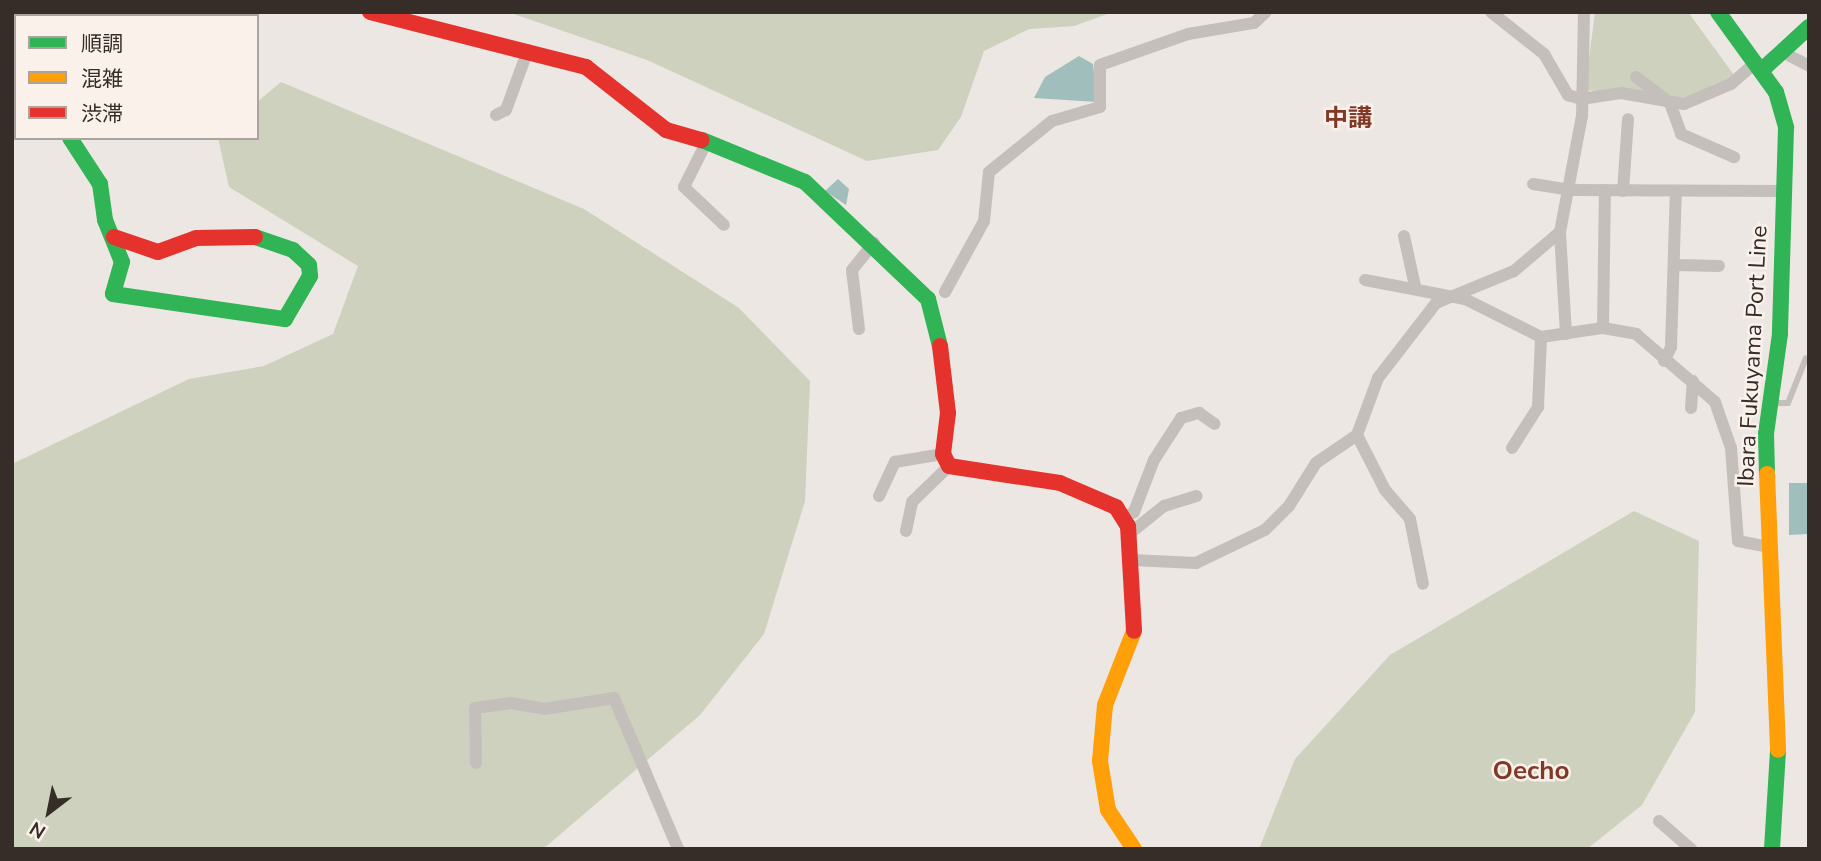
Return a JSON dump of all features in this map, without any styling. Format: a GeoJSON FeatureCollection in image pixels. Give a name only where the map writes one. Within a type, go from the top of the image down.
{"type":"FeatureCollection","features":[{"type":"Feature","properties":{"kind":"street"},"geometry":{"type":"LineString","coordinates":[[370,12],[528,50],[586,67],[651,122],[707,141],[805,182],[874,243],[928,299],[936,320],[948,413],[946,460],[912,502],[906,531]]}},
{"type":"Feature","properties":{"kind":"street"},"geometry":{"type":"LineString","coordinates":[[945,292],[984,221],[989,172],[1052,121],[1100,107],[1100,65],[1188,34],[1254,23],[1266,12]]}},
{"type":"Feature","properties":{"kind":"street"},"geometry":{"type":"LineString","coordinates":[[1491,12],[1544,54],[1568,95],[1581,99],[1621,93],[1670,103],[1705,99],[1784,53],[1809,27]]}},
{"type":"Feature","properties":{"kind":"street"},"geometry":{"type":"LineString","coordinates":[[1566,334],[1560,232],[1569,190],[1581,99],[1584,12]]}},
{"type":"Feature","properties":{"kind":"street","name":"Ibara Fukuyama Port Line"},"geometry":{"type":"LineString","coordinates":[[1718,12],[1759,66],[1785,119],[1780,334],[1769,403],[1768,547],[1779,788],[1772,849]]}},
{"type":"Feature","properties":{"kind":"street"},"geometry":{"type":"LineString","coordinates":[[496,115],[506,110],[528,50]]}},
{"type":"Feature","properties":{"kind":"street"},"geometry":{"type":"LineString","coordinates":[[1784,53],[1809,66]]}},
{"type":"Feature","properties":{"kind":"street"},"geometry":{"type":"LineString","coordinates":[[1636,77],[1670,103],[1681,134],[1734,157]]}},
{"type":"Feature","properties":{"kind":"street"},"geometry":{"type":"LineString","coordinates":[[1623,191],[1628,119]]}},
{"type":"Feature","properties":{"kind":"street"},"geometry":{"type":"LineString","coordinates":[[71,140],[100,184],[114,237],[124,271],[112,289],[119,296],[285,319],[310,276],[309,265],[293,250],[245,233],[196,237],[158,253],[114,237]]}},
{"type":"Feature","properties":{"kind":"street"},"geometry":{"type":"LineString","coordinates":[[707,141],[684,187],[724,225]]}},
{"type":"Feature","properties":{"kind":"street"},"geometry":{"type":"LineString","coordinates":[[1533,184],[1569,190],[1784,191]]}},
{"type":"Feature","properties":{"kind":"street"},"geometry":{"type":"LineString","coordinates":[[1603,328],[1605,190]]}},
{"type":"Feature","properties":{"kind":"street"},"geometry":{"type":"LineString","coordinates":[[1664,361],[1671,347],[1676,265],[1676,191]]}},
{"type":"Feature","properties":{"kind":"street"},"geometry":{"type":"LineString","coordinates":[[1132,560],[1196,563],[1265,530],[1289,506],[1316,463],[1357,435],[1378,378],[1436,303],[1514,271],[1560,232]]}},
{"type":"Feature","properties":{"kind":"street"},"geometry":{"type":"LineString","coordinates":[[1404,236],[1416,286]]}},
{"type":"Feature","properties":{"kind":"street"},"geometry":{"type":"LineString","coordinates":[[859,329],[852,270],[874,243]]}},
{"type":"Feature","properties":{"kind":"street"},"geometry":{"type":"LineString","coordinates":[[1676,265],[1719,266]]}},
{"type":"Feature","properties":{"kind":"street"},"geometry":{"type":"LineString","coordinates":[[1365,280],[1416,286],[1453,296],[1541,337],[1603,328],[1636,334],[1664,361],[1693,381],[1724,421],[1738,541],[1768,547]]}},
{"type":"Feature","properties":{"kind":"street"},"geometry":{"type":"LineString","coordinates":[[1512,448],[1538,407],[1541,337]]}},
{"type":"Feature","properties":{"kind":"street"},"geometry":{"type":"LineString","coordinates":[[1691,408],[1693,381]]}},
{"type":"Feature","properties":{"kind":"street"},"geometry":{"type":"LineString","coordinates":[[1125,517],[1134,512],[1154,460],[1181,418],[1199,413],[1214,424]]}},
{"type":"Feature","properties":{"kind":"street"},"geometry":{"type":"LineString","coordinates":[[1357,435],[1385,490],[1410,519],[1423,584]]}},
{"type":"Feature","properties":{"kind":"street"},"geometry":{"type":"LineString","coordinates":[[880,496],[895,462],[946,460],[1060,483],[1106,501],[1125,517],[1132,560],[1137,623],[1105,705],[1100,749],[1108,810],[1134,849]]}},
{"type":"Feature","properties":{"kind":"street"},"geometry":{"type":"LineString","coordinates":[[1129,534],[1164,506],[1196,496]]}},
{"type":"Feature","properties":{"kind":"street"},"geometry":{"type":"LineString","coordinates":[[476,763],[475,708],[511,703],[544,709],[614,698],[678,849]]}},
{"type":"Feature","properties":{"kind":"street"},"geometry":{"type":"LineString","coordinates":[[1659,821],[1691,849]]}},
{"type":"Feature","properties":{"kind":"lane"},"geometry":{"type":"LineString","coordinates":[[1769,403],[1788,402],[1806,358]]}},
{"type":"Feature","properties":{"kind":"green space"},"geometry":{"type":"Polygon","coordinates":[[[508,12],[1113,12],[1074,26],[1029,29],[984,51],[961,117],[938,150],[867,161],[647,60],[508,12]]]}},
{"type":"Feature","properties":{"kind":"green space"},"geometry":{"type":"Polygon","coordinates":[[[1595,12],[1688,12],[1734,75],[1703,95],[1679,98],[1585,90],[1595,12]]]}},
{"type":"Feature","properties":{"kind":"green space"},"geometry":{"type":"Polygon","coordinates":[[[281,82],[584,209],[739,308],[810,381],[805,501],[764,634],[700,715],[543,849],[12,849],[12,464],[189,379],[264,366],[333,334],[358,266],[229,187],[218,140],[259,140],[259,100],[281,82]]]}},
{"type":"Feature","properties":{"kind":"green space"},"geometry":{"type":"Polygon","coordinates":[[[1634,511],[1699,541],[1695,712],[1642,805],[1587,849],[1259,849],[1295,759],[1390,655],[1634,511]]]}},
{"type":"Feature","properties":{"kind":"water"},"geometry":{"type":"Polygon","coordinates":[[[1079,56],[1093,64],[1097,102],[1034,98],[1045,77],[1079,56]]]}},
{"type":"Feature","properties":{"kind":"water"},"geometry":{"type":"Polygon","coordinates":[[[838,179],[849,189],[846,205],[825,191],[838,179]]]}},
{"type":"Feature","properties":{"kind":"water"},"geometry":{"type":"Polygon","coordinates":[[[1789,483],[1809,483],[1809,534],[1789,535],[1789,483]]]}},
{"type":"Feature","properties":{"kind":"traffic: fast"},"geometry":{"type":"LineString","coordinates":[[1718,12],[1776,92],[1786,128],[1780,334],[1766,433],[1767,474]]}},
{"type":"Feature","properties":{"kind":"traffic: fast"},"geometry":{"type":"LineString","coordinates":[[1762,70],[1809,27]]}},
{"type":"Feature","properties":{"kind":"traffic: fast"},"geometry":{"type":"LineString","coordinates":[[71,140],[100,184],[105,220],[122,262],[113,294],[285,319],[310,276],[309,265],[293,250],[255,237]]}},
{"type":"Feature","properties":{"kind":"traffic: fast"},"geometry":{"type":"LineString","coordinates":[[702,140],[805,182],[928,299],[940,346]]}},
{"type":"Feature","properties":{"kind":"traffic: fast"},"geometry":{"type":"LineString","coordinates":[[1772,849],[1778,750]]}},
{"type":"Feature","properties":{"kind":"traffic: slow"},"geometry":{"type":"LineString","coordinates":[[1767,474],[1778,750]]}},
{"type":"Feature","properties":{"kind":"traffic: slow"},"geometry":{"type":"LineString","coordinates":[[1134,631],[1105,705],[1100,761],[1108,810],[1134,849]]}},
{"type":"Feature","properties":{"kind":"traffic: jam"},"geometry":{"type":"LineString","coordinates":[[370,12],[586,67],[666,130],[702,140]]}},
{"type":"Feature","properties":{"kind":"traffic: jam"},"geometry":{"type":"LineString","coordinates":[[114,237],[158,252],[196,238],[255,237]]}},
{"type":"Feature","properties":{"kind":"traffic: jam"},"geometry":{"type":"LineString","coordinates":[[940,346],[948,413],[943,454],[949,466],[1060,483],[1116,507],[1128,526],[1134,631]]}},
{"type":"Feature","properties":{"kind":"district","name":"中講"},"geometry":{"type":"Point","coordinates":[1348,119]}},
{"type":"Feature","properties":{"kind":"district","name":"Oecho"},"geometry":{"type":"Point","coordinates":[1531,771]}}]}
